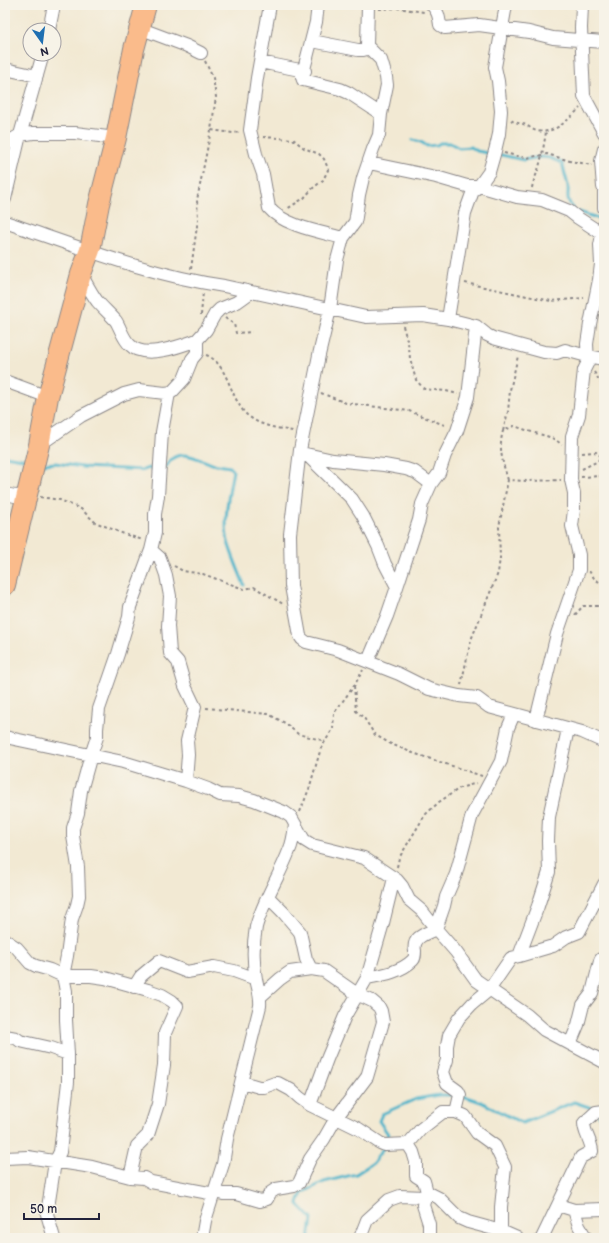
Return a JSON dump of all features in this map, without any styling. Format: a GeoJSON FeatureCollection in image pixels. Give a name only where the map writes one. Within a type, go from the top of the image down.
{"type":"FeatureCollection","features":[{"type":"Feature","properties":{"kind":"highway"},"geometry":{"type":"LineString","coordinates":[[5,585],[39,445],[48,397],[81,274],[90,250],[99,204],[116,138],[139,28],[146,5]]}},
{"type":"Feature","properties":{"kind":"street"},"geometry":{"type":"LineString","coordinates":[[51,22],[54,5]]}},
{"type":"Feature","properties":{"kind":"street"},"geometry":{"type":"LineString","coordinates":[[270,5],[250,130],[263,174],[269,208],[276,214],[295,224],[343,238]]}},
{"type":"Feature","properties":{"kind":"street"},"geometry":{"type":"LineString","coordinates":[[318,5],[312,41],[302,78],[304,81],[340,89],[349,93],[381,114]]}},
{"type":"Feature","properties":{"kind":"street"},"geometry":{"type":"LineString","coordinates":[[432,5],[440,18],[440,25],[445,28],[480,25],[529,32],[553,38],[603,43]]}},
{"type":"Feature","properties":{"kind":"street"},"geometry":{"type":"LineString","coordinates":[[448,319],[465,213],[471,193],[479,186],[489,172],[499,134],[501,111],[498,80],[495,67],[506,5]]}},
{"type":"Feature","properties":{"kind":"street"},"geometry":{"type":"LineString","coordinates":[[582,5],[581,40],[584,96],[604,133]]}},
{"type":"Feature","properties":{"kind":"street"},"geometry":{"type":"LineString","coordinates":[[312,41],[364,50],[367,46],[368,7]]}},
{"type":"Feature","properties":{"kind":"street"},"geometry":{"type":"LineString","coordinates":[[139,28],[187,46],[201,53]]}},
{"type":"Feature","properties":{"kind":"street"},"geometry":{"type":"LineString","coordinates":[[367,46],[379,57],[386,77],[387,86],[381,114],[379,135],[363,178],[355,222],[343,238],[337,260],[330,309],[319,355],[304,433],[303,452],[290,534],[291,586],[302,639],[306,642],[338,650],[368,661],[429,689],[459,696],[476,698],[489,707],[582,732],[604,742]]}},
{"type":"Feature","properties":{"kind":"street"},"geometry":{"type":"LineString","coordinates":[[5,199],[20,135],[41,62]]}},
{"type":"Feature","properties":{"kind":"street"},"geometry":{"type":"LineString","coordinates":[[260,62],[304,72]]}},
{"type":"Feature","properties":{"kind":"street"},"geometry":{"type":"LineString","coordinates":[[5,69],[37,76]]}},
{"type":"Feature","properties":{"kind":"street"},"geometry":{"type":"LineString","coordinates":[[5,144],[20,135],[33,133],[75,133],[116,138]]}},
{"type":"Feature","properties":{"kind":"street"},"geometry":{"type":"LineString","coordinates":[[604,149],[601,158],[603,168],[604,208]]}},
{"type":"Feature","properties":{"kind":"street"},"geometry":{"type":"LineString","coordinates":[[369,163],[436,177],[467,186],[479,186],[517,197],[542,200],[569,211],[603,231],[600,245],[601,264],[597,296],[590,324],[588,359],[584,370],[579,416],[572,436],[572,478],[574,493],[572,526],[579,555],[579,570],[557,634],[536,720]]}},
{"type":"Feature","properties":{"kind":"street"},"geometry":{"type":"LineString","coordinates":[[5,222],[142,267],[204,283],[366,317],[423,315],[448,319],[476,326],[487,335],[494,338],[544,352],[557,353],[565,350],[588,359],[604,359]]}},
{"type":"Feature","properties":{"kind":"street"},"geometry":{"type":"LineString","coordinates":[[81,274],[97,301],[116,322],[130,346],[137,350],[153,352],[178,347],[197,340],[206,330],[215,314],[220,309],[237,302],[251,292]]}},
{"type":"Feature","properties":{"kind":"street"},"geometry":{"type":"LineString","coordinates":[[368,661],[387,616],[397,587],[419,520],[422,504],[432,484],[440,473],[444,455],[457,431],[468,397],[476,326]]}},
{"type":"Feature","properties":{"kind":"street"},"geometry":{"type":"LineString","coordinates":[[54,1238],[47,1214],[55,1162],[60,1152],[68,1082],[66,991],[63,976],[72,919],[79,900],[78,867],[73,828],[78,813],[81,791],[91,755],[98,737],[97,729],[100,709],[129,617],[130,607],[155,554],[155,514],[158,496],[162,432],[169,393],[184,379],[192,359],[197,352],[197,340]]}},
{"type":"Feature","properties":{"kind":"street"},"geometry":{"type":"LineString","coordinates":[[5,381],[48,397]]}},
{"type":"Feature","properties":{"kind":"street"},"geometry":{"type":"LineString","coordinates":[[39,445],[80,416],[124,394],[139,390],[169,393]]}},
{"type":"Feature","properties":{"kind":"street"},"geometry":{"type":"LineString","coordinates":[[303,452],[333,460],[384,465],[406,469],[415,472],[432,484]]}},
{"type":"Feature","properties":{"kind":"street"},"geometry":{"type":"LineString","coordinates":[[303,452],[352,499],[363,516],[397,587]]}},
{"type":"Feature","properties":{"kind":"street"},"geometry":{"type":"LineString","coordinates":[[5,494],[16,496],[27,495]]}},
{"type":"Feature","properties":{"kind":"street"},"geometry":{"type":"LineString","coordinates":[[155,554],[166,575],[170,596],[168,626],[170,653],[178,662],[185,686],[195,707],[187,741],[188,755],[186,781]]}},
{"type":"Feature","properties":{"kind":"street"},"geometry":{"type":"LineString","coordinates":[[367,978],[394,971],[413,960],[415,954],[415,943],[417,940],[422,935],[436,929],[446,897],[456,874],[472,814],[501,762],[508,728],[514,714]]}},
{"type":"Feature","properties":{"kind":"street"},"geometry":{"type":"LineString","coordinates":[[519,956],[549,872],[549,817],[568,729]]}},
{"type":"Feature","properties":{"kind":"street"},"geometry":{"type":"LineString","coordinates":[[5,737],[124,762],[186,781],[220,795],[239,796],[254,800],[284,812],[291,817],[304,840],[312,845],[364,858],[394,878],[402,886],[409,900],[422,912],[456,952],[476,980],[526,1015],[544,1030],[604,1062]]}},
{"type":"Feature","properties":{"kind":"street"},"geometry":{"type":"LineString","coordinates":[[202,1238],[205,1221],[223,1164],[226,1139],[259,1013],[261,996],[256,979],[254,955],[256,927],[290,850],[295,825]]}},
{"type":"Feature","properties":{"kind":"street"},"geometry":{"type":"LineString","coordinates":[[310,1105],[331,1049],[357,994],[367,978],[394,878]]}},
{"type":"Feature","properties":{"kind":"street"},"geometry":{"type":"LineString","coordinates":[[456,1112],[460,1095],[458,1091],[447,1083],[443,1072],[447,1060],[449,1035],[459,1018],[472,1004],[489,990],[511,958],[553,946],[579,932],[604,884]]}},
{"type":"Feature","properties":{"kind":"street"},"geometry":{"type":"LineString","coordinates":[[268,897],[300,932],[306,959],[311,969]]}},
{"type":"Feature","properties":{"kind":"street"},"geometry":{"type":"LineString","coordinates":[[5,940],[17,948],[30,963],[63,976],[91,976],[105,978],[162,995],[177,1006],[165,1032],[164,1065],[158,1104],[148,1135],[137,1146],[130,1176]]}},
{"type":"Feature","properties":{"kind":"street"},"geometry":{"type":"LineString","coordinates":[[570,1044],[578,1025],[583,1005],[592,993],[600,961],[604,958]]}},
{"type":"Feature","properties":{"kind":"street"},"geometry":{"type":"LineString","coordinates":[[134,987],[141,976],[160,961],[187,972],[214,967],[234,971],[256,979]]}},
{"type":"Feature","properties":{"kind":"street"},"geometry":{"type":"LineString","coordinates":[[5,1158],[28,1157],[92,1167],[144,1178],[151,1182],[209,1193],[236,1194],[262,1202],[267,1200],[270,1193],[276,1189],[294,1186],[299,1183],[310,1159],[336,1118],[367,1077],[383,1022],[381,1011],[372,1001],[357,994],[329,973],[311,969],[295,971],[285,975],[261,996]]}},
{"type":"Feature","properties":{"kind":"street"},"geometry":{"type":"LineString","coordinates":[[5,1036],[68,1054]]}},
{"type":"Feature","properties":{"kind":"street"},"geometry":{"type":"LineString","coordinates":[[242,1082],[259,1087],[264,1087],[275,1083],[278,1084],[290,1090],[310,1105],[359,1129],[380,1144],[385,1145],[408,1144],[421,1129],[443,1112],[456,1112],[465,1116],[478,1134],[496,1146],[505,1167],[501,1207],[501,1231]]}},
{"type":"Feature","properties":{"kind":"street"},"geometry":{"type":"LineString","coordinates":[[542,1238],[580,1157],[592,1150],[584,1129],[584,1122],[596,1112],[604,1111]]}},
{"type":"Feature","properties":{"kind":"street"},"geometry":{"type":"LineString","coordinates":[[408,1144],[414,1152],[416,1176],[424,1181],[425,1195],[423,1205],[429,1224],[429,1238]]}},
{"type":"Feature","properties":{"kind":"street"},"geometry":{"type":"LineString","coordinates":[[360,1238],[367,1220],[388,1200],[400,1196],[425,1195],[439,1198],[462,1220],[501,1231],[517,1238]]}},
{"type":"Feature","properties":{"kind":"street"},"geometry":{"type":"LineString","coordinates":[[558,1205],[574,1210],[596,1208],[604,1209]]}},
{"type":"Feature","properties":{"kind":"street"},"geometry":{"type":"LineString","coordinates":[[574,1210],[579,1226],[586,1238]]}},
{"type":"Feature","properties":{"kind":"path"},"geometry":{"type":"LineString","coordinates":[[368,7],[397,8],[427,13],[440,18]]}},
{"type":"Feature","properties":{"kind":"path"},"geometry":{"type":"LineString","coordinates":[[191,280],[198,219],[197,200],[211,130],[216,93],[213,78],[201,53]]}},
{"type":"Feature","properties":{"kind":"path"},"geometry":{"type":"LineString","coordinates":[[501,111],[513,122],[525,124],[532,129],[546,132],[557,127],[570,118],[582,105],[584,96]]}},
{"type":"Feature","properties":{"kind":"path"},"geometry":{"type":"LineString","coordinates":[[211,130],[233,133]]}},
{"type":"Feature","properties":{"kind":"path"},"geometry":{"type":"LineString","coordinates":[[250,130],[267,138],[293,139],[304,148],[319,154],[324,159],[327,166],[327,174],[323,180],[304,198],[297,204],[276,214]]}},
{"type":"Feature","properties":{"kind":"path"},"geometry":{"type":"LineString","coordinates":[[530,199],[533,182],[539,169],[541,155],[544,149],[546,132]]}},
{"type":"Feature","properties":{"kind":"path"},"geometry":{"type":"LineString","coordinates":[[495,151],[526,158],[547,154],[570,161],[603,168]]}},
{"type":"Feature","properties":{"kind":"path"},"geometry":{"type":"LineString","coordinates":[[453,282],[465,283],[552,301],[597,296]]}},
{"type":"Feature","properties":{"kind":"path"},"geometry":{"type":"LineString","coordinates":[[197,340],[202,314],[204,283]]}},
{"type":"Feature","properties":{"kind":"path"},"geometry":{"type":"LineString","coordinates":[[220,309],[225,319],[234,324],[236,333],[252,332]]}},
{"type":"Feature","properties":{"kind":"path"},"geometry":{"type":"LineString","coordinates":[[399,316],[409,346],[410,360],[416,380],[424,389],[446,391],[468,397]]}},
{"type":"Feature","properties":{"kind":"path"},"geometry":{"type":"LineString","coordinates":[[459,696],[471,640],[498,574],[500,558],[499,526],[508,480],[500,447],[520,345]]}},
{"type":"Feature","properties":{"kind":"path"},"geometry":{"type":"LineString","coordinates":[[197,352],[212,358],[218,364],[227,378],[233,393],[247,414],[267,427],[304,433]]}},
{"type":"Feature","properties":{"kind":"path"},"geometry":{"type":"LineString","coordinates":[[588,359],[604,388]]}},
{"type":"Feature","properties":{"kind":"path"},"geometry":{"type":"LineString","coordinates":[[313,390],[346,403],[409,411],[439,421],[457,431]]}},
{"type":"Feature","properties":{"kind":"path"},"geometry":{"type":"LineString","coordinates":[[503,431],[514,426],[536,434],[547,436],[557,441],[572,454],[596,452],[604,459]]}},
{"type":"Feature","properties":{"kind":"path"},"geometry":{"type":"LineString","coordinates":[[572,478],[598,461],[604,452]]}},
{"type":"Feature","properties":{"kind":"path"},"geometry":{"type":"LineString","coordinates":[[508,480],[604,476]]}},
{"type":"Feature","properties":{"kind":"path"},"geometry":{"type":"LineString","coordinates":[[27,495],[60,500],[82,509],[95,522],[124,534],[142,539],[155,554],[183,571],[202,574],[244,589],[254,587],[296,611]]}},
{"type":"Feature","properties":{"kind":"path"},"geometry":{"type":"LineString","coordinates":[[583,606],[604,606]]}},
{"type":"Feature","properties":{"kind":"path"},"geometry":{"type":"LineString","coordinates":[[295,825],[309,789],[321,748],[333,729],[334,713],[354,686],[368,661]]}},
{"type":"Feature","properties":{"kind":"path"},"geometry":{"type":"LineString","coordinates":[[354,686],[356,711],[364,718],[376,735],[413,754],[491,779]]}},
{"type":"Feature","properties":{"kind":"path"},"geometry":{"type":"LineString","coordinates":[[195,707],[268,714],[285,723],[298,734],[325,741]]}},
{"type":"Feature","properties":{"kind":"path"},"geometry":{"type":"LineString","coordinates":[[394,878],[399,858],[425,815],[439,802],[460,788],[491,779]]}},
{"type":"Feature","properties":{"kind":"waterway"},"geometry":{"type":"LineString","coordinates":[[413,140],[421,142],[427,146],[437,145],[440,143],[450,143],[459,148],[471,147],[477,151],[492,154]]}},
{"type":"Feature","properties":{"kind":"waterway"},"geometry":{"type":"LineString","coordinates":[[497,154],[523,160],[541,157],[550,158],[562,163],[568,186],[568,199],[573,208]]}},
{"type":"Feature","properties":{"kind":"waterway"},"geometry":{"type":"LineString","coordinates":[[579,212],[597,218],[603,223]]}},
{"type":"Feature","properties":{"kind":"waterway"},"geometry":{"type":"LineString","coordinates":[[164,470],[173,458],[187,455],[212,464],[230,467],[233,471],[227,506],[226,525],[228,542],[244,585]]}},
{"type":"Feature","properties":{"kind":"waterway"},"geometry":{"type":"LineString","coordinates":[[5,456],[29,460]]}},
{"type":"Feature","properties":{"kind":"waterway"},"geometry":{"type":"LineString","coordinates":[[42,464],[56,463],[82,467],[143,470],[149,468],[156,471]]}},
{"type":"Feature","properties":{"kind":"waterway"},"geometry":{"type":"LineString","coordinates":[[386,1142],[388,1134],[379,1121],[382,1114],[416,1099],[439,1095],[457,1095]]}},
{"type":"Feature","properties":{"kind":"waterway"},"geometry":{"type":"LineString","coordinates":[[463,1096],[481,1102],[522,1123],[574,1102],[589,1107],[594,1111]]}},
{"type":"Feature","properties":{"kind":"waterway"},"geometry":{"type":"LineString","coordinates":[[599,1115],[604,1121]]}},
{"type":"Feature","properties":{"kind":"waterway"},"geometry":{"type":"LineString","coordinates":[[309,1238],[312,1219],[298,1204],[302,1193],[324,1182],[356,1174],[373,1163],[384,1147]]}}]}
